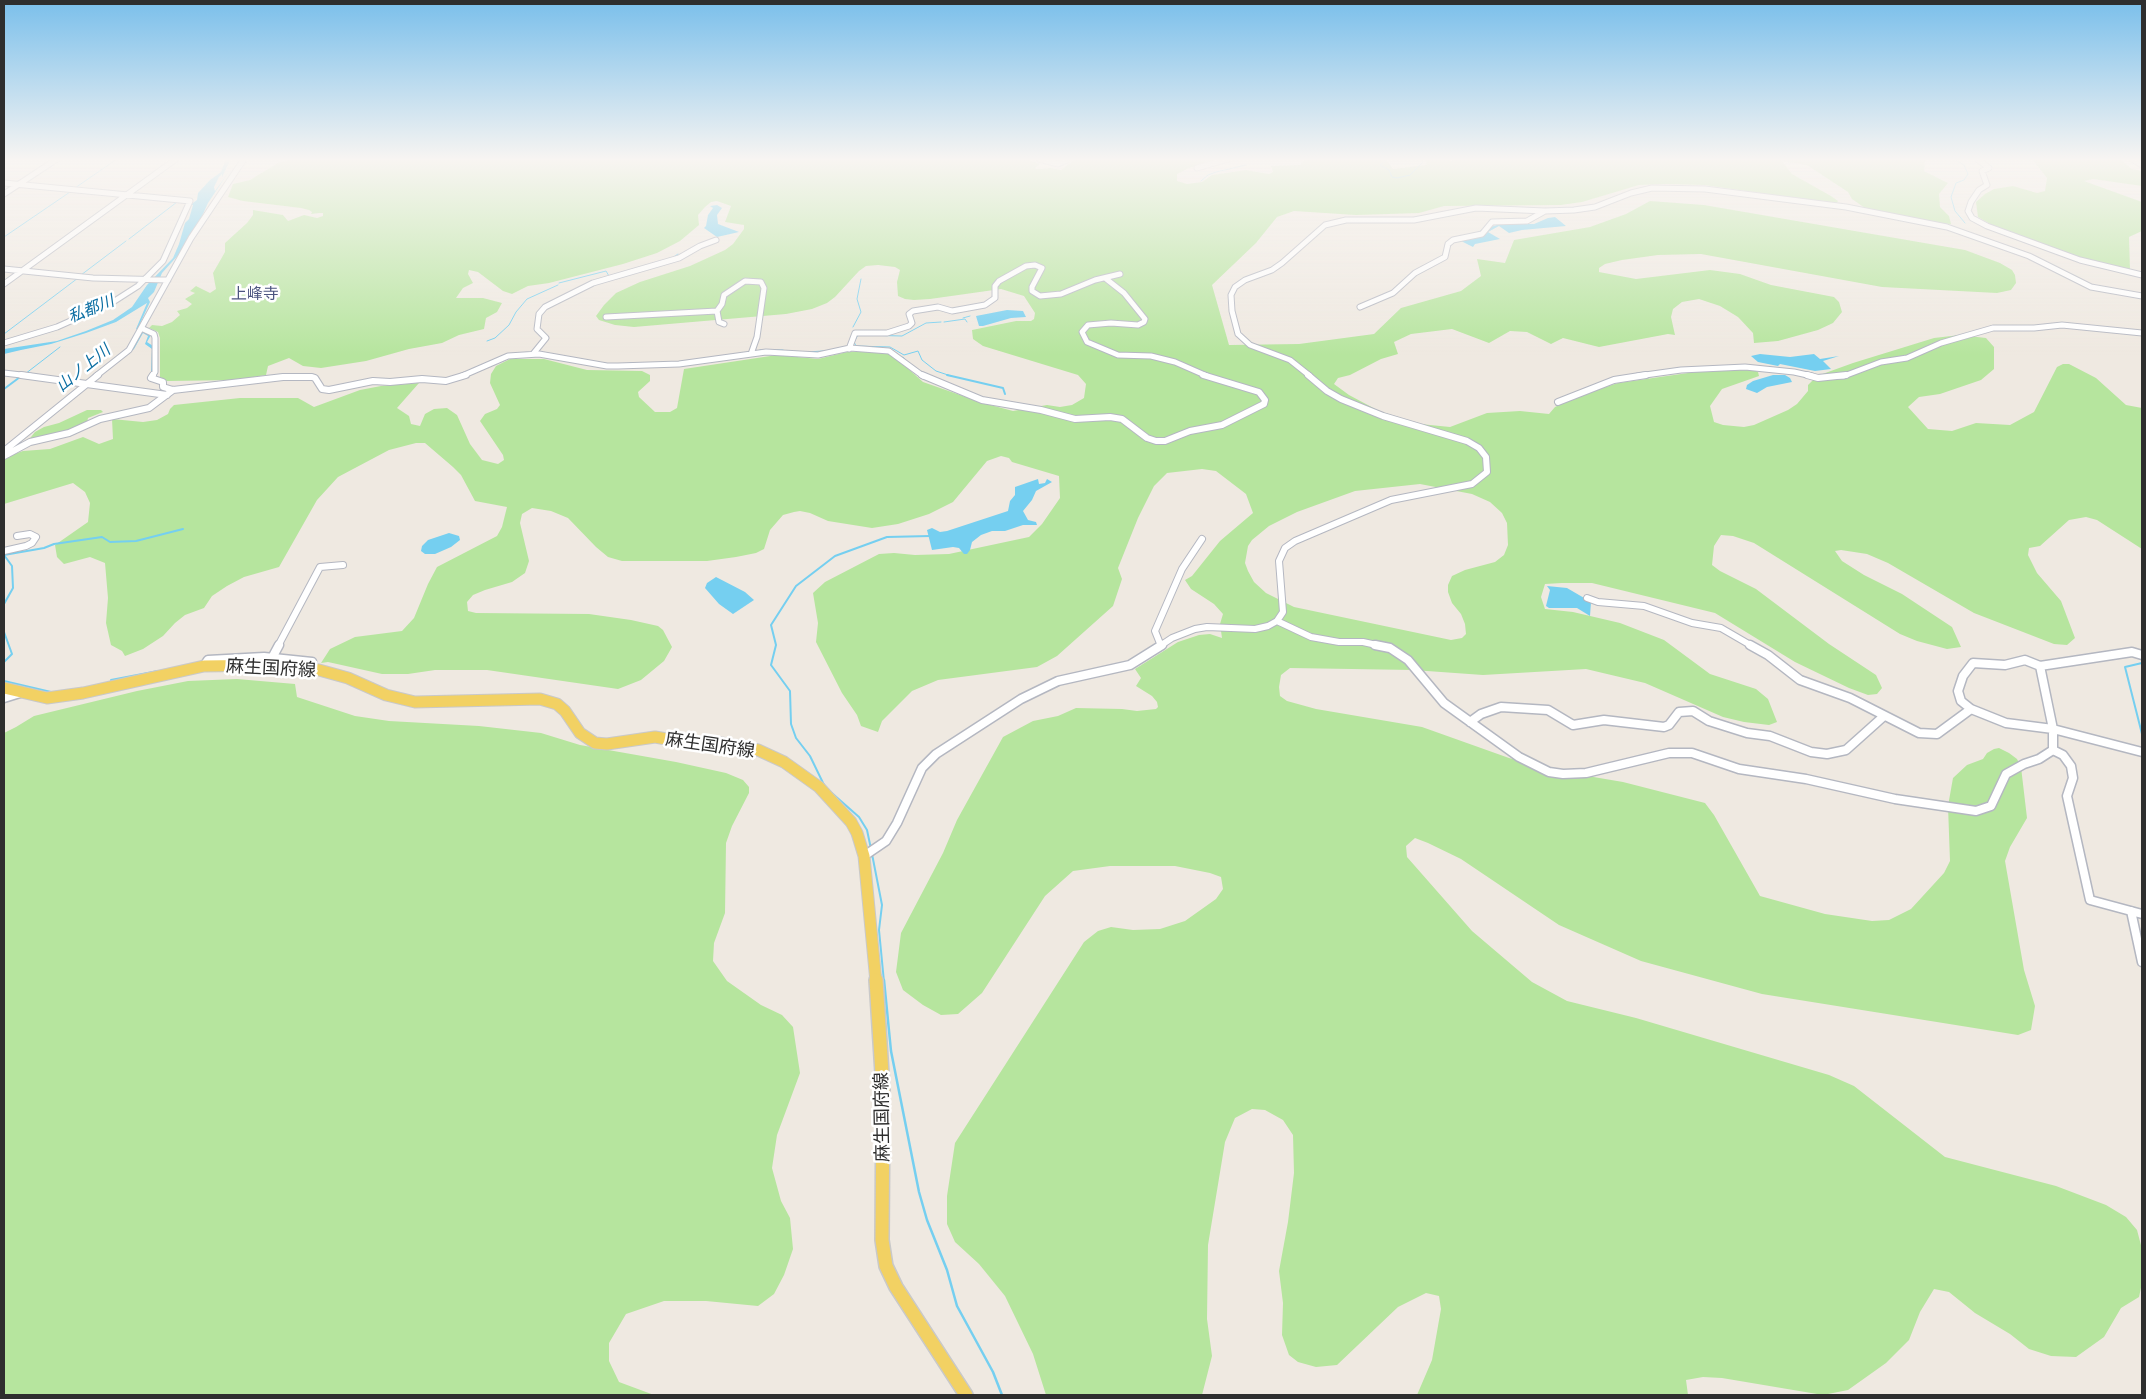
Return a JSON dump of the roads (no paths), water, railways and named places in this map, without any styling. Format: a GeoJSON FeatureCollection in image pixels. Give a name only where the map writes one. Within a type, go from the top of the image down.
{"type":"FeatureCollection","features":[{"type":"Feature","properties":{"kind":"main road","name":"麻生国府線"},"geometry":{"type":"LineString","coordinates":[[4,688],[47,698],[83,693],[204,666],[268,665],[311,669],[348,678],[386,695],[415,702],[528,699],[550,701],[565,710],[580,733],[595,743],[607,744],[656,737],[684,742],[716,742],[758,750],[784,762],[819,787],[851,822],[857,833],[864,856],[874,950],[883,1089],[882,1240],[886,1266],[896,1286],[966,1395]]}},
{"type":"Feature","properties":{"kind":"street"},"geometry":{"type":"LineString","coordinates":[[4,284],[87,224]]}},
{"type":"Feature","properties":{"kind":"street"},"geometry":{"type":"LineString","coordinates":[[4,343],[48,330],[102,308],[127,294],[147,280],[163,262],[180,224]]}},
{"type":"Feature","properties":{"kind":"street"},"geometry":{"type":"LineString","coordinates":[[4,451],[129,350],[154,302],[201,224]]}},
{"type":"Feature","properties":{"kind":"street"},"geometry":{"type":"LineString","coordinates":[[864,856],[886,841],[898,824],[922,768],[936,754],[1040,689],[1058,681],[1130,664],[1172,638],[1201,628],[1255,629],[1268,626],[1277,621],[1283,612],[1279,561],[1285,548],[1294,541],[1391,500],[1472,484],[1482,478],[1487,472],[1486,457],[1479,448],[1467,441],[1383,416],[1341,399],[1327,391],[1290,360],[1250,345],[1242,340],[1238,334],[1232,311],[1231,295],[1235,288],[1246,280],[1272,270],[1320,228],[1329,224]]}},
{"type":"Feature","properties":{"kind":"street"},"geometry":{"type":"LineString","coordinates":[[1360,307],[1393,293],[1415,273],[1442,259],[1445,256],[1448,244],[1454,240],[1482,234],[1490,224]]}},
{"type":"Feature","properties":{"kind":"street"},"geometry":{"type":"LineString","coordinates":[[1938,224],[1996,243],[2028,256],[2081,284],[2103,291],[2142,296]]}},
{"type":"Feature","properties":{"kind":"street"},"geometry":{"type":"LineString","coordinates":[[1984,224],[2093,264],[2142,275]]}},
{"type":"Feature","properties":{"kind":"street"},"geometry":{"type":"LineString","coordinates":[[1987,226],[1996,243]]}},
{"type":"Feature","properties":{"kind":"street"},"geometry":{"type":"LineString","coordinates":[[534,354],[546,338],[537,329],[539,314],[545,307],[593,283],[679,258],[700,246],[716,240]]}},
{"type":"Feature","properties":{"kind":"street"},"geometry":{"type":"LineString","coordinates":[[849,349],[856,333],[887,333],[909,326],[912,323],[909,314],[913,311],[938,307],[952,311],[985,305],[995,298],[995,286],[999,281],[1026,266],[1035,265],[1042,268],[1032,287],[1032,291],[1040,296],[1068,292],[1120,274]]}},
{"type":"Feature","properties":{"kind":"street"},"geometry":{"type":"LineString","coordinates":[[4,269],[93,278],[168,280]]}},
{"type":"Feature","properties":{"kind":"street"},"geometry":{"type":"LineString","coordinates":[[141,328],[154,334],[155,338],[155,372],[151,378],[163,382],[163,387],[173,390],[283,377],[312,377],[315,378],[322,389],[330,390],[367,381],[390,382],[422,379],[446,381],[464,376],[508,356],[534,354],[612,366],[679,364],[766,352],[818,355],[849,349],[889,351],[925,378],[982,400],[1041,410],[1075,419],[1110,417],[1122,419],[1148,438],[1156,441],[1165,441],[1190,431],[1222,424],[1264,404],[1265,400],[1259,392],[1199,374],[1175,362],[1150,356],[1118,355],[1087,342],[1082,332],[1088,325],[1111,323],[1138,325],[1144,322],[1145,319],[1124,292],[1105,278]]}},
{"type":"Feature","properties":{"kind":"street"},"geometry":{"type":"LineString","coordinates":[[724,324],[719,322],[717,311],[722,304],[724,295],[734,286],[758,280],[764,288],[757,337],[750,354]]}},
{"type":"Feature","properties":{"kind":"street"},"geometry":{"type":"LineString","coordinates":[[606,317],[717,311]]}},
{"type":"Feature","properties":{"kind":"street"},"geometry":{"type":"LineString","coordinates":[[1558,402],[1614,380],[1681,370],[1745,367],[1794,372],[1818,378],[1844,376],[1881,362],[1907,358],[1941,343],[1993,328],[2034,328],[2062,325],[2142,333]]}},
{"type":"Feature","properties":{"kind":"street"},"geometry":{"type":"LineString","coordinates":[[4,373],[167,395]]}},
{"type":"Feature","properties":{"kind":"street"},"geometry":{"type":"LineString","coordinates":[[4,456],[30,442],[69,433],[100,419],[138,412],[153,406],[173,390]]}},
{"type":"Feature","properties":{"kind":"street"},"geometry":{"type":"LineString","coordinates":[[4,551],[26,546],[32,543],[36,537],[30,534],[17,536]]}},
{"type":"Feature","properties":{"kind":"street"},"geometry":{"type":"LineString","coordinates":[[1160,646],[1155,631],[1182,569],[1202,539]]}},
{"type":"Feature","properties":{"kind":"street"},"geometry":{"type":"LineString","coordinates":[[272,658],[320,567],[343,565]]}},
{"type":"Feature","properties":{"kind":"street"},"geometry":{"type":"LineString","coordinates":[[1587,598],[1598,602],[1644,606],[1692,623],[1721,628],[1768,655],[1800,680],[1850,698],[1919,733],[1937,734],[1971,709]]}},
{"type":"Feature","properties":{"kind":"street"},"geometry":{"type":"LineString","coordinates":[[1277,621],[1311,638],[1339,642],[1363,642],[1390,648],[1408,660],[1444,703],[1520,757],[1549,772],[1563,774],[1586,773],[1669,753],[1692,753],[1739,769],[1806,779],[1895,798],[1976,811],[1991,806],[2006,774],[2024,764],[2039,759],[2053,750]]}},
{"type":"Feature","properties":{"kind":"street"},"geometry":{"type":"LineString","coordinates":[[2142,655],[2132,652],[2040,666],[2025,660],[2005,665],[1973,663],[1963,676],[1958,691],[1961,701],[1971,709],[2006,723],[2053,730],[2142,752]]}},
{"type":"Feature","properties":{"kind":"street"},"geometry":{"type":"LineString","coordinates":[[204,666],[208,660],[238,657],[312,662],[311,669]]}},
{"type":"Feature","properties":{"kind":"street"},"geometry":{"type":"LineString","coordinates":[[2040,666],[2053,730],[2053,750]]}},
{"type":"Feature","properties":{"kind":"street"},"geometry":{"type":"LineString","coordinates":[[4,698],[20,693]]}},
{"type":"Feature","properties":{"kind":"street"},"geometry":{"type":"LineString","coordinates":[[1470,722],[1481,714],[1501,707],[1548,710],[1573,725],[1604,720],[1664,727],[1669,725],[1679,712],[1693,711],[1709,721],[1747,733],[1770,736],[1811,752],[1827,754],[1846,750],[1884,716]]}},
{"type":"Feature","properties":{"kind":"street"},"geometry":{"type":"LineString","coordinates":[[2053,750],[2063,755],[2071,766],[2073,778],[2067,796],[2090,900],[2142,914]]}},
{"type":"Feature","properties":{"kind":"street"},"geometry":{"type":"LineString","coordinates":[[2131,911],[2142,962]]}},
{"type":"Feature","properties":{"kind":"water"},"geometry":{"type":"Polygon","coordinates":[[[185,224],[198,224],[182,251],[162,273],[154,292],[148,298],[150,302],[138,328],[151,335],[147,342],[153,346],[153,372],[151,373],[152,349],[145,344],[148,336],[143,333],[134,349],[124,357],[138,330],[136,329],[147,303],[116,322],[86,333],[51,344],[4,354],[4,349],[57,341],[113,320],[132,307],[147,285],[173,258],[185,224]]]}},
{"type":"Feature","properties":{"kind":"water"},"geometry":{"type":"Polygon","coordinates":[[[706,224],[719,224],[739,232],[717,237],[704,228],[706,224]]]}},
{"type":"Feature","properties":{"kind":"water"},"geometry":{"type":"Polygon","coordinates":[[[1499,224],[1564,224],[1566,226],[1509,233],[1499,226],[1488,232],[1500,239],[1475,244],[1473,247],[1459,240],[1468,240],[1481,230],[1499,224]]]}},
{"type":"Feature","properties":{"kind":"water"},"geometry":{"type":"Polygon","coordinates":[[[1007,310],[1023,311],[1026,317],[1011,318],[979,326],[976,316],[1007,310]]]}},
{"type":"Feature","properties":{"kind":"water"},"geometry":{"type":"Polygon","coordinates":[[[1760,354],[1790,357],[1814,354],[1820,359],[1839,356],[1823,361],[1831,369],[1815,371],[1758,362],[1751,356],[1760,354]]]}},
{"type":"Feature","properties":{"kind":"water"},"geometry":{"type":"Polygon","coordinates":[[[1773,375],[1785,375],[1792,382],[1767,387],[1757,393],[1746,389],[1747,385],[1753,381],[1773,375]]]}},
{"type":"Feature","properties":{"kind":"water"},"geometry":{"type":"Polygon","coordinates":[[[1038,479],[1039,484],[1045,483],[1047,479],[1052,482],[1036,491],[1032,500],[1023,511],[1028,520],[1036,522],[1037,525],[1023,525],[1005,531],[992,531],[981,535],[972,542],[967,554],[964,554],[959,548],[953,547],[932,550],[927,530],[932,528],[940,532],[947,531],[1008,511],[1010,501],[1015,495],[1015,487],[1038,479]]]}},
{"type":"Feature","properties":{"kind":"water"},"geometry":{"type":"Polygon","coordinates":[[[449,533],[459,536],[460,540],[451,547],[435,554],[425,554],[421,551],[422,546],[428,540],[449,533]]]}},
{"type":"Feature","properties":{"kind":"water"},"geometry":{"type":"Polygon","coordinates":[[[716,577],[745,592],[754,600],[733,614],[719,604],[705,588],[707,583],[716,577]]]}},
{"type":"Feature","properties":{"kind":"water"},"geometry":{"type":"Polygon","coordinates":[[[1547,586],[1567,588],[1591,602],[1590,616],[1577,608],[1549,608],[1546,606],[1550,590],[1547,586]]]}},
{"type":"Feature","properties":{"kind":"waterway"},"geometry":{"type":"LineString","coordinates":[[4,237],[23,224]]}},
{"type":"Feature","properties":{"kind":"waterway"},"geometry":{"type":"LineString","coordinates":[[129,239],[148,224]]}},
{"type":"Feature","properties":{"kind":"waterway"},"geometry":{"type":"LineString","coordinates":[[81,275],[126,241]]}},
{"type":"Feature","properties":{"kind":"waterway"},"geometry":{"type":"LineString","coordinates":[[684,253],[695,246]]}},
{"type":"Feature","properties":{"kind":"waterway"},"geometry":{"type":"LineString","coordinates":[[672,258],[678,254]]}},
{"type":"Feature","properties":{"kind":"waterway"},"geometry":{"type":"LineString","coordinates":[[643,266],[655,263]]}},
{"type":"Feature","properties":{"kind":"waterway"},"geometry":{"type":"LineString","coordinates":[[559,283],[606,271],[609,276]]}},
{"type":"Feature","properties":{"kind":"waterway"},"geometry":{"type":"LineString","coordinates":[[4,334],[78,278]]}},
{"type":"Feature","properties":{"kind":"waterway"},"geometry":{"type":"LineString","coordinates":[[853,327],[861,312],[857,299],[861,279]]}},
{"type":"Feature","properties":{"kind":"waterway"},"geometry":{"type":"LineString","coordinates":[[487,341],[495,338],[509,325],[516,312],[527,299],[558,285]]}},
{"type":"Feature","properties":{"kind":"waterway"},"geometry":{"type":"LineString","coordinates":[[963,318],[970,316]]}},
{"type":"Feature","properties":{"kind":"waterway"},"geometry":{"type":"LineString","coordinates":[[944,322],[965,319],[967,322]]}},
{"type":"Feature","properties":{"kind":"waterway"},"geometry":{"type":"LineString","coordinates":[[861,335],[902,336],[926,323],[941,322]]}},
{"type":"Feature","properties":{"kind":"waterway"},"geometry":{"type":"LineString","coordinates":[[858,335],[854,342],[856,346],[890,347],[904,355],[918,351],[922,360],[936,371],[950,376]]}},
{"type":"Feature","properties":{"kind":"waterway"},"geometry":{"type":"LineString","coordinates":[[25,374],[60,347]]}},
{"type":"Feature","properties":{"kind":"waterway"},"geometry":{"type":"LineString","coordinates":[[831,350],[843,347]]}},
{"type":"Feature","properties":{"kind":"waterway"},"geometry":{"type":"LineString","coordinates":[[760,350],[783,350]]}},
{"type":"Feature","properties":{"kind":"waterway"},"geometry":{"type":"LineString","coordinates":[[806,352],[824,351]]}},
{"type":"Feature","properties":{"kind":"waterway"},"geometry":{"type":"LineString","coordinates":[[903,357],[907,361]]}},
{"type":"Feature","properties":{"kind":"waterway"},"geometry":{"type":"LineString","coordinates":[[591,361],[610,364]]}},
{"type":"Feature","properties":{"kind":"waterway"},"geometry":{"type":"LineString","coordinates":[[630,363],[645,363]]}},
{"type":"Feature","properties":{"kind":"waterway"},"geometry":{"type":"LineString","coordinates":[[950,376],[1003,388],[1005,394]]}},
{"type":"Feature","properties":{"kind":"waterway"},"geometry":{"type":"LineString","coordinates":[[4,389],[20,377]]}},
{"type":"Feature","properties":{"kind":"waterway"},"geometry":{"type":"LineString","coordinates":[[4,604],[13,588],[12,566],[4,555],[44,548],[54,544],[102,537],[110,542],[136,541],[183,529]]}},
{"type":"Feature","properties":{"kind":"waterway"},"geometry":{"type":"LineString","coordinates":[[871,849],[867,830],[859,817],[825,787],[810,756],[796,738],[791,724],[790,691],[771,665],[776,645],[771,625],[796,586],[835,556],[887,537],[930,536]]}},
{"type":"Feature","properties":{"kind":"waterway"},"geometry":{"type":"LineString","coordinates":[[4,632],[12,654],[4,662]]}},
{"type":"Feature","properties":{"kind":"waterway"},"geometry":{"type":"LineString","coordinates":[[2142,663],[2125,667],[2142,734]]}},
{"type":"Feature","properties":{"kind":"waterway"},"geometry":{"type":"LineString","coordinates":[[111,680],[158,671]]}},
{"type":"Feature","properties":{"kind":"waterway"},"geometry":{"type":"LineString","coordinates":[[4,681],[51,692]]}},
{"type":"Feature","properties":{"kind":"waterway"},"geometry":{"type":"LineString","coordinates":[[872,854],[882,905],[879,930],[884,982]]}},
{"type":"Feature","properties":{"kind":"waterway"},"geometry":{"type":"LineString","coordinates":[[884,980],[891,1051],[919,1192],[927,1220],[947,1270],[957,1306],[993,1372],[1002,1395]]}},
{"type":"Feature","properties":{"kind":"district","name":"上峰寺"},"geometry":{"type":"Point","coordinates":[255,294]}},
{"type":"Feature","properties":{"kind":"water label","name":"私都川"},"geometry":{"type":"Point","coordinates":[91,309]}},
{"type":"Feature","properties":{"kind":"water label","name":"山ノ上川"},"geometry":{"type":"Point","coordinates":[83,368]}}]}
